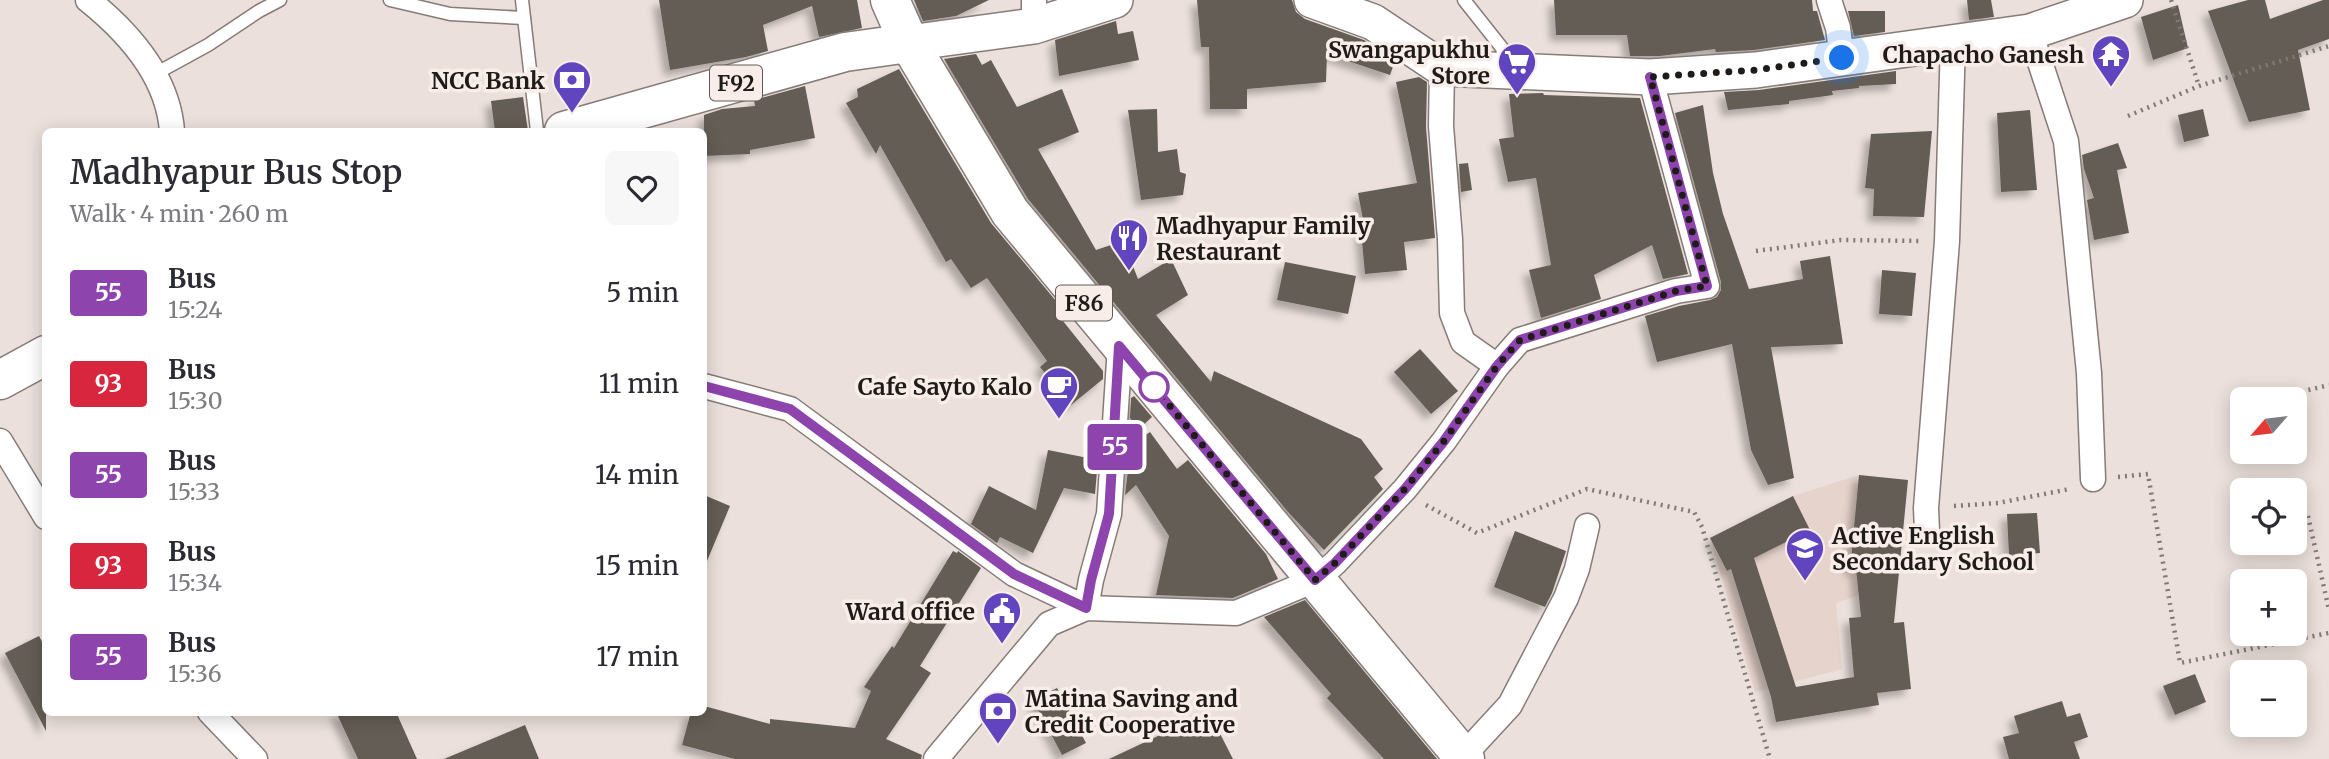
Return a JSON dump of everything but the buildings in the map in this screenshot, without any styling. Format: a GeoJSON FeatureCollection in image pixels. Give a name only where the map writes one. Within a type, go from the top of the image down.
{"type":"FeatureCollection","features":[{"type":"Feature","properties":{"kind":"main road","name":"F86"},"geometry":{"type":"LineString","coordinates":[[890,0],[909,43],[1010,212],[1464,758]]}},
{"type":"Feature","properties":{"kind":"main road","name":"F92"},"geometry":{"type":"LineString","coordinates":[[575,128],[845,52],[909,43],[1034,13],[1115,0]]}},
{"type":"Feature","properties":{"kind":"main road"},"geometry":{"type":"LineString","coordinates":[[1312,0],[1373,22],[1442,68],[1650,77],[1756,70],[2030,32],[2125,0]]}},
{"type":"Feature","properties":{"kind":"main road"},"geometry":{"type":"LineString","coordinates":[[0,380],[42,357]]}},
{"type":"Feature","properties":{"kind":"street"},"geometry":{"type":"LineString","coordinates":[[88,0],[108,17],[155,74],[172,128]]}},
{"type":"Feature","properties":{"kind":"street"},"geometry":{"type":"LineString","coordinates":[[1829,0],[1838,28],[1842,58]]}},
{"type":"Feature","properties":{"kind":"street"},"geometry":{"type":"LineString","coordinates":[[2030,32],[2066,141],[2089,373],[2093,479]]}},
{"type":"Feature","properties":{"kind":"street"},"geometry":{"type":"LineString","coordinates":[[1926,520],[1947,241],[1953,42]]}},
{"type":"Feature","properties":{"kind":"street"},"geometry":{"type":"LineString","coordinates":[[1442,68],[1441,126],[1450,239],[1452,313],[1463,342],[1497,366]]}},
{"type":"Feature","properties":{"kind":"street"},"geometry":{"type":"LineString","coordinates":[[707,387],[790,409],[1014,574],[1086,608],[1236,613],[1315,580],[1335,563],[1405,489],[1444,441],[1497,366],[1520,340],[1676,291],[1707,286],[1650,77]]}},
{"type":"Feature","properties":{"kind":"street"},"geometry":{"type":"LineString","coordinates":[[1086,608],[1109,514],[1119,346]]}},
{"type":"Feature","properties":{"kind":"street"},"geometry":{"type":"LineString","coordinates":[[0,442],[42,510]]}},
{"type":"Feature","properties":{"kind":"street"},"geometry":{"type":"LineString","coordinates":[[1464,758],[1510,705],[1566,598],[1577,569],[1587,526]]}},
{"type":"Feature","properties":{"kind":"street"},"geometry":{"type":"LineString","coordinates":[[936,759],[1049,624],[1086,608]]}},
{"type":"Feature","properties":{"kind":"street"},"geometry":{"type":"LineString","coordinates":[[214,716],[255,759]]}},
{"type":"Feature","properties":{"kind":"lane"},"geometry":{"type":"LineString","coordinates":[[155,74],[280,0]]}},
{"type":"Feature","properties":{"kind":"lane"},"geometry":{"type":"LineString","coordinates":[[390,0],[450,14],[524,18]]}},
{"type":"Feature","properties":{"kind":"lane"},"geometry":{"type":"LineString","coordinates":[[522,0],[537,128]]}},
{"type":"Feature","properties":{"kind":"lane"},"geometry":{"type":"LineString","coordinates":[[1464,0],[1502,48],[1507,71]]}},
{"type":"Feature","properties":{"kind":"path"},"geometry":{"type":"LineString","coordinates":[[2171,0],[2199,86]]}},
{"type":"Feature","properties":{"kind":"path"},"geometry":{"type":"LineString","coordinates":[[2128,116],[2199,86],[2329,47]]}},
{"type":"Feature","properties":{"kind":"path"},"geometry":{"type":"LineString","coordinates":[[1756,251],[1841,240],[1947,241]]}},
{"type":"Feature","properties":{"kind":"path"},"geometry":{"type":"LineString","coordinates":[[2307,390],[2329,385]]}},
{"type":"Feature","properties":{"kind":"path"},"geometry":{"type":"LineString","coordinates":[[1926,520],[1998,503],[2063,492],[2093,479],[2148,474],[2180,663],[2329,633]]}},
{"type":"Feature","properties":{"kind":"path"},"geometry":{"type":"LineString","coordinates":[[1405,489],[1436,513],[1477,533],[1587,489],[1694,512],[1702,527],[1770,759]]}},
{"type":"Feature","properties":{"kind":"path"},"geometry":{"type":"LineString","coordinates":[[2308,516],[2329,610]]}},
{"type":"Feature","properties":{"kind":"shaded area","name":"Active English Secondary School"},"geometry":{"type":"Polygon","coordinates":[[[1859,475],[1908,480],[1899,574],[1877,589],[1836,603],[1842,669],[1755,692],[1710,538],[1793,496],[1859,475]]]}},
{"type":"Feature","properties":{"kind":"bus line","name":"55"},"geometry":{"type":"LineString","coordinates":[[707,387],[790,409],[1014,574],[1086,608],[1109,514],[1115,450],[1119,346],[1315,580],[1335,563],[1405,489],[1444,441],[1497,366],[1520,340],[1676,291],[1707,286],[1650,77]]}},
{"type":"Feature","properties":{"kind":"place","name":"Chapacho Ganesh"},"geometry":{"type":"Point","coordinates":[2111,88]}},
{"type":"Feature","properties":{"kind":"place","name":"Swangapukhu Store"},"geometry":{"type":"Point","coordinates":[1517,96]}},
{"type":"Feature","properties":{"kind":"place","name":"NCC Bank"},"geometry":{"type":"Point","coordinates":[572,114]}},
{"type":"Feature","properties":{"kind":"place","name":"Madhyapur Family Restaurant"},"geometry":{"type":"Point","coordinates":[1129,272]}},
{"type":"Feature","properties":{"kind":"place","name":"Cafe Sayto Kalo"},"geometry":{"type":"Point","coordinates":[1059,420]}},
{"type":"Feature","properties":{"kind":"place","name":"Active English Secondary School"},"geometry":{"type":"Point","coordinates":[1805,582]}},
{"type":"Feature","properties":{"kind":"place","name":"Ward office"},"geometry":{"type":"Point","coordinates":[1002,645]}},
{"type":"Feature","properties":{"kind":"place","name":"Matina Saving and Credit Cooperative"},"geometry":{"type":"Point","coordinates":[998,745]}},
{"type":"Feature","properties":{"kind":"route"},"geometry":{"type":"LineString","coordinates":[[1154,387],[1315,580],[1335,563],[1405,489],[1444,441],[1497,366],[1520,340],[1676,291],[1707,286],[1650,77],[1756,70],[1842,58]]}}]}
